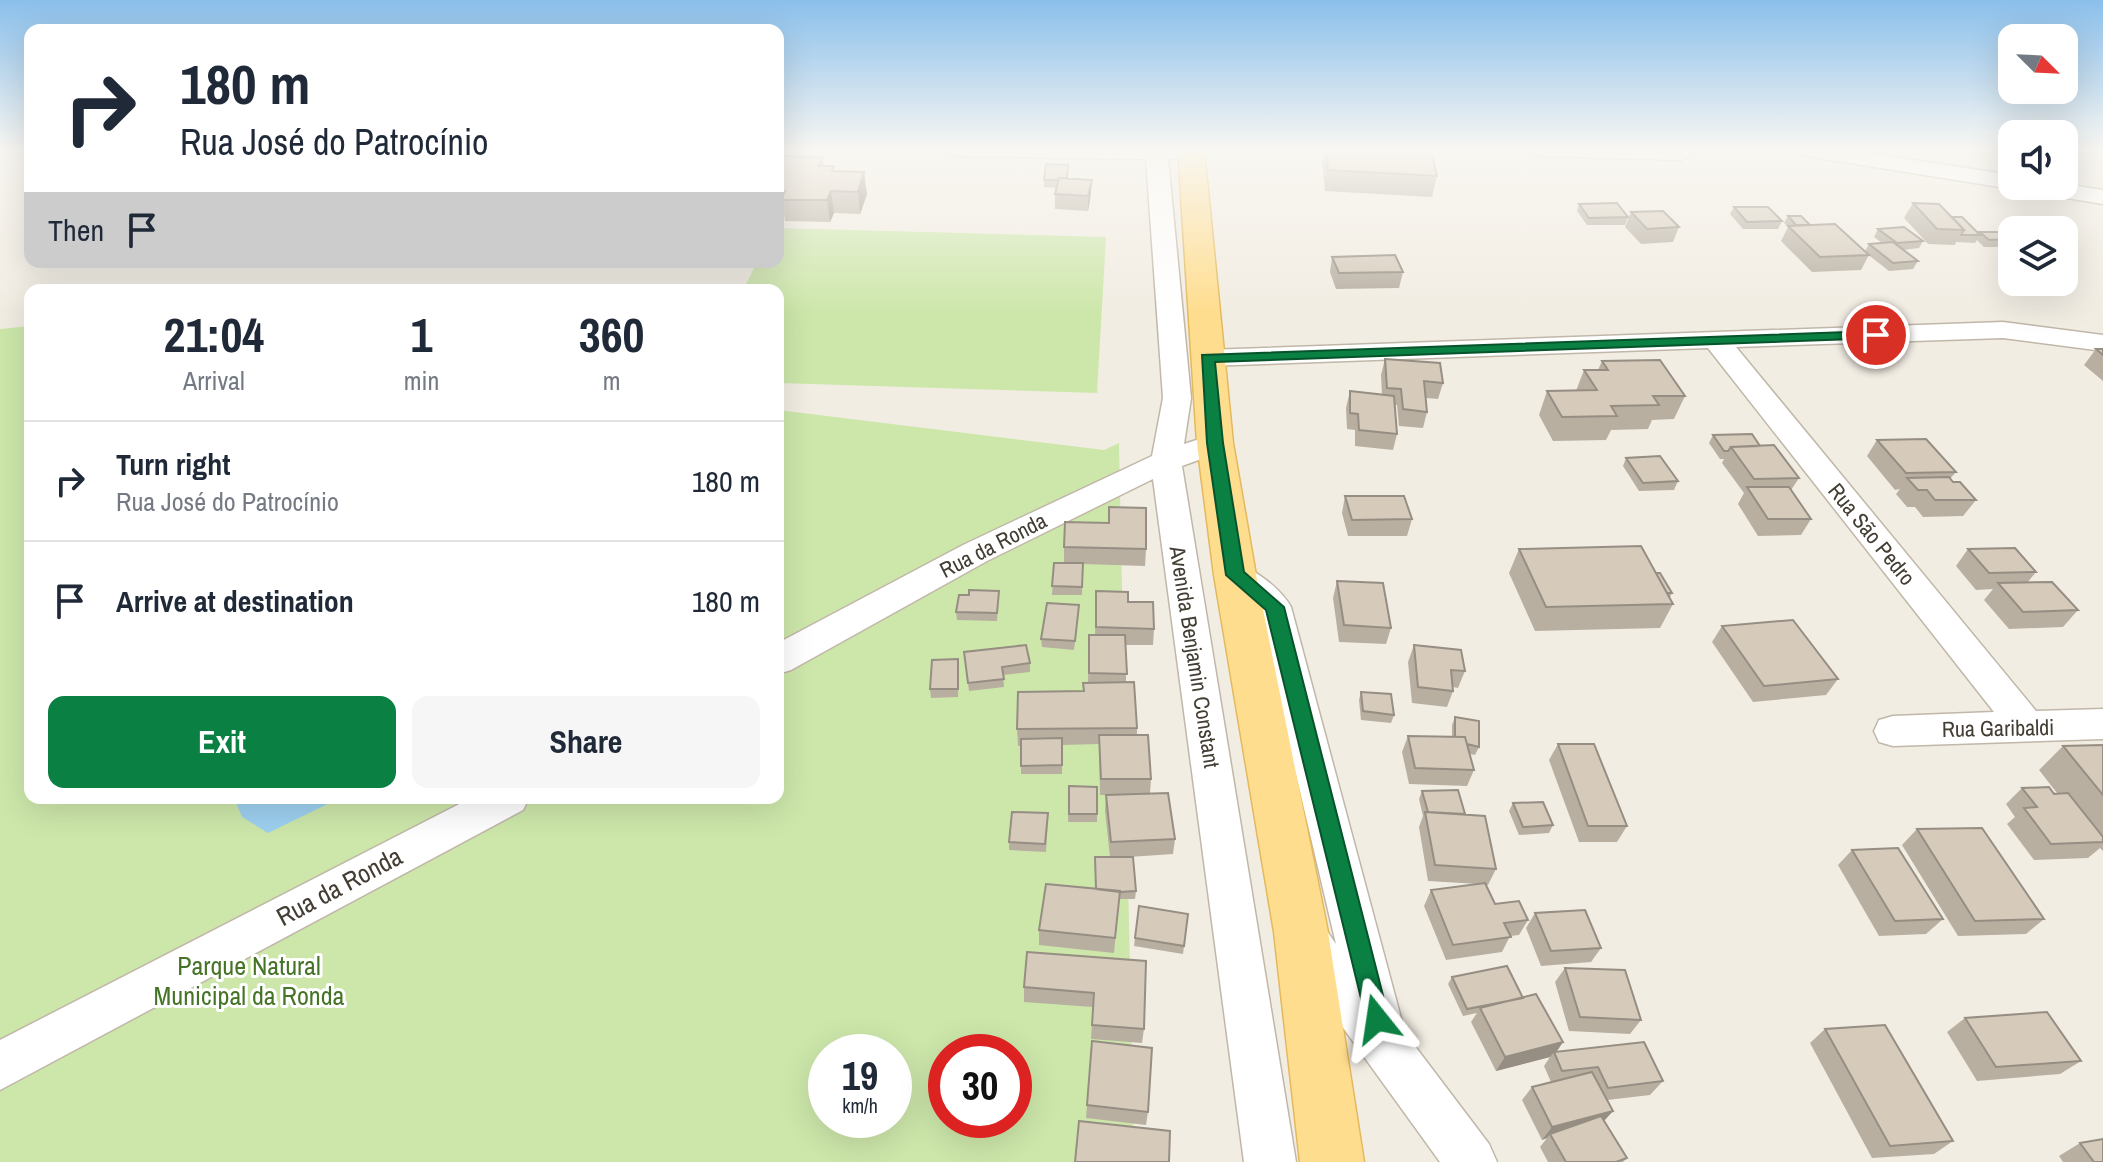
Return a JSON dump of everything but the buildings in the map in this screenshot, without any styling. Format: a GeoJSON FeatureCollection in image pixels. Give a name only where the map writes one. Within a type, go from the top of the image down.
{"type":"FeatureCollection","features":[{"type":"Feature","properties":{"kind":"main road"},"geometry":{"type":"LineString","coordinates":[[1182,204],[1207,358],[1215,443],[1235,575],[1301,932],[1332,1162]]}},
{"type":"Feature","properties":{"kind":"street","name":"Avenida Benjamin Constant"},"geometry":{"type":"LineString","coordinates":[[1175,204],[1177,398],[1166,461],[1270,1162]]}},
{"type":"Feature","properties":{"kind":"street"},"geometry":{"type":"LineString","coordinates":[[1207,358],[2003,330],[2103,343]]}},
{"type":"Feature","properties":{"kind":"street","name":"Rua São Pedro"},"geometry":{"type":"LineString","coordinates":[[1717,342],[2027,727]]}},
{"type":"Feature","properties":{"kind":"street","name":"Rua da Ronda"},"geometry":{"type":"LineString","coordinates":[[784,657],[975,553],[1166,461],[1215,443]]}},
{"type":"Feature","properties":{"kind":"street"},"geometry":{"type":"LineString","coordinates":[[1235,575],[1274,607],[1384,1045]]}},
{"type":"Feature","properties":{"kind":"street","name":"Rua Garibaldi"},"geometry":{"type":"LineString","coordinates":[[1893,731],[2103,724]]}},
{"type":"Feature","properties":{"kind":"street","name":"Rua da Ronda"},"geometry":{"type":"LineString","coordinates":[[0,1066],[498,804]]}},
{"type":"Feature","properties":{"kind":"street"},"geometry":{"type":"LineString","coordinates":[[1301,932],[1471,1162]]}},
{"type":"Feature","properties":{"kind":"green space"},"geometry":{"type":"Polygon","coordinates":[[[784,228],[1106,237],[1097,393],[784,383],[784,284],[746,284],[754,268],[784,268],[784,228]]]}},
{"type":"Feature","properties":{"kind":"green space","name":"Parque Natural Municipal da Ronda"},"geometry":{"type":"Polygon","coordinates":[[[24,327],[24,804],[784,804],[784,411],[1104,450],[1119,443],[1134,1162],[0,1162],[0,329],[24,327]]]}},
{"type":"Feature","properties":{"kind":"water"},"geometry":{"type":"Polygon","coordinates":[[[237,804],[328,804],[268,833],[242,817],[237,804]]]}},
{"type":"Feature","properties":{"kind":"route"},"geometry":{"type":"LineString","coordinates":[[1377,1019],[1274,607],[1235,575],[1215,443],[1207,358],[1876,335]]}}]}
